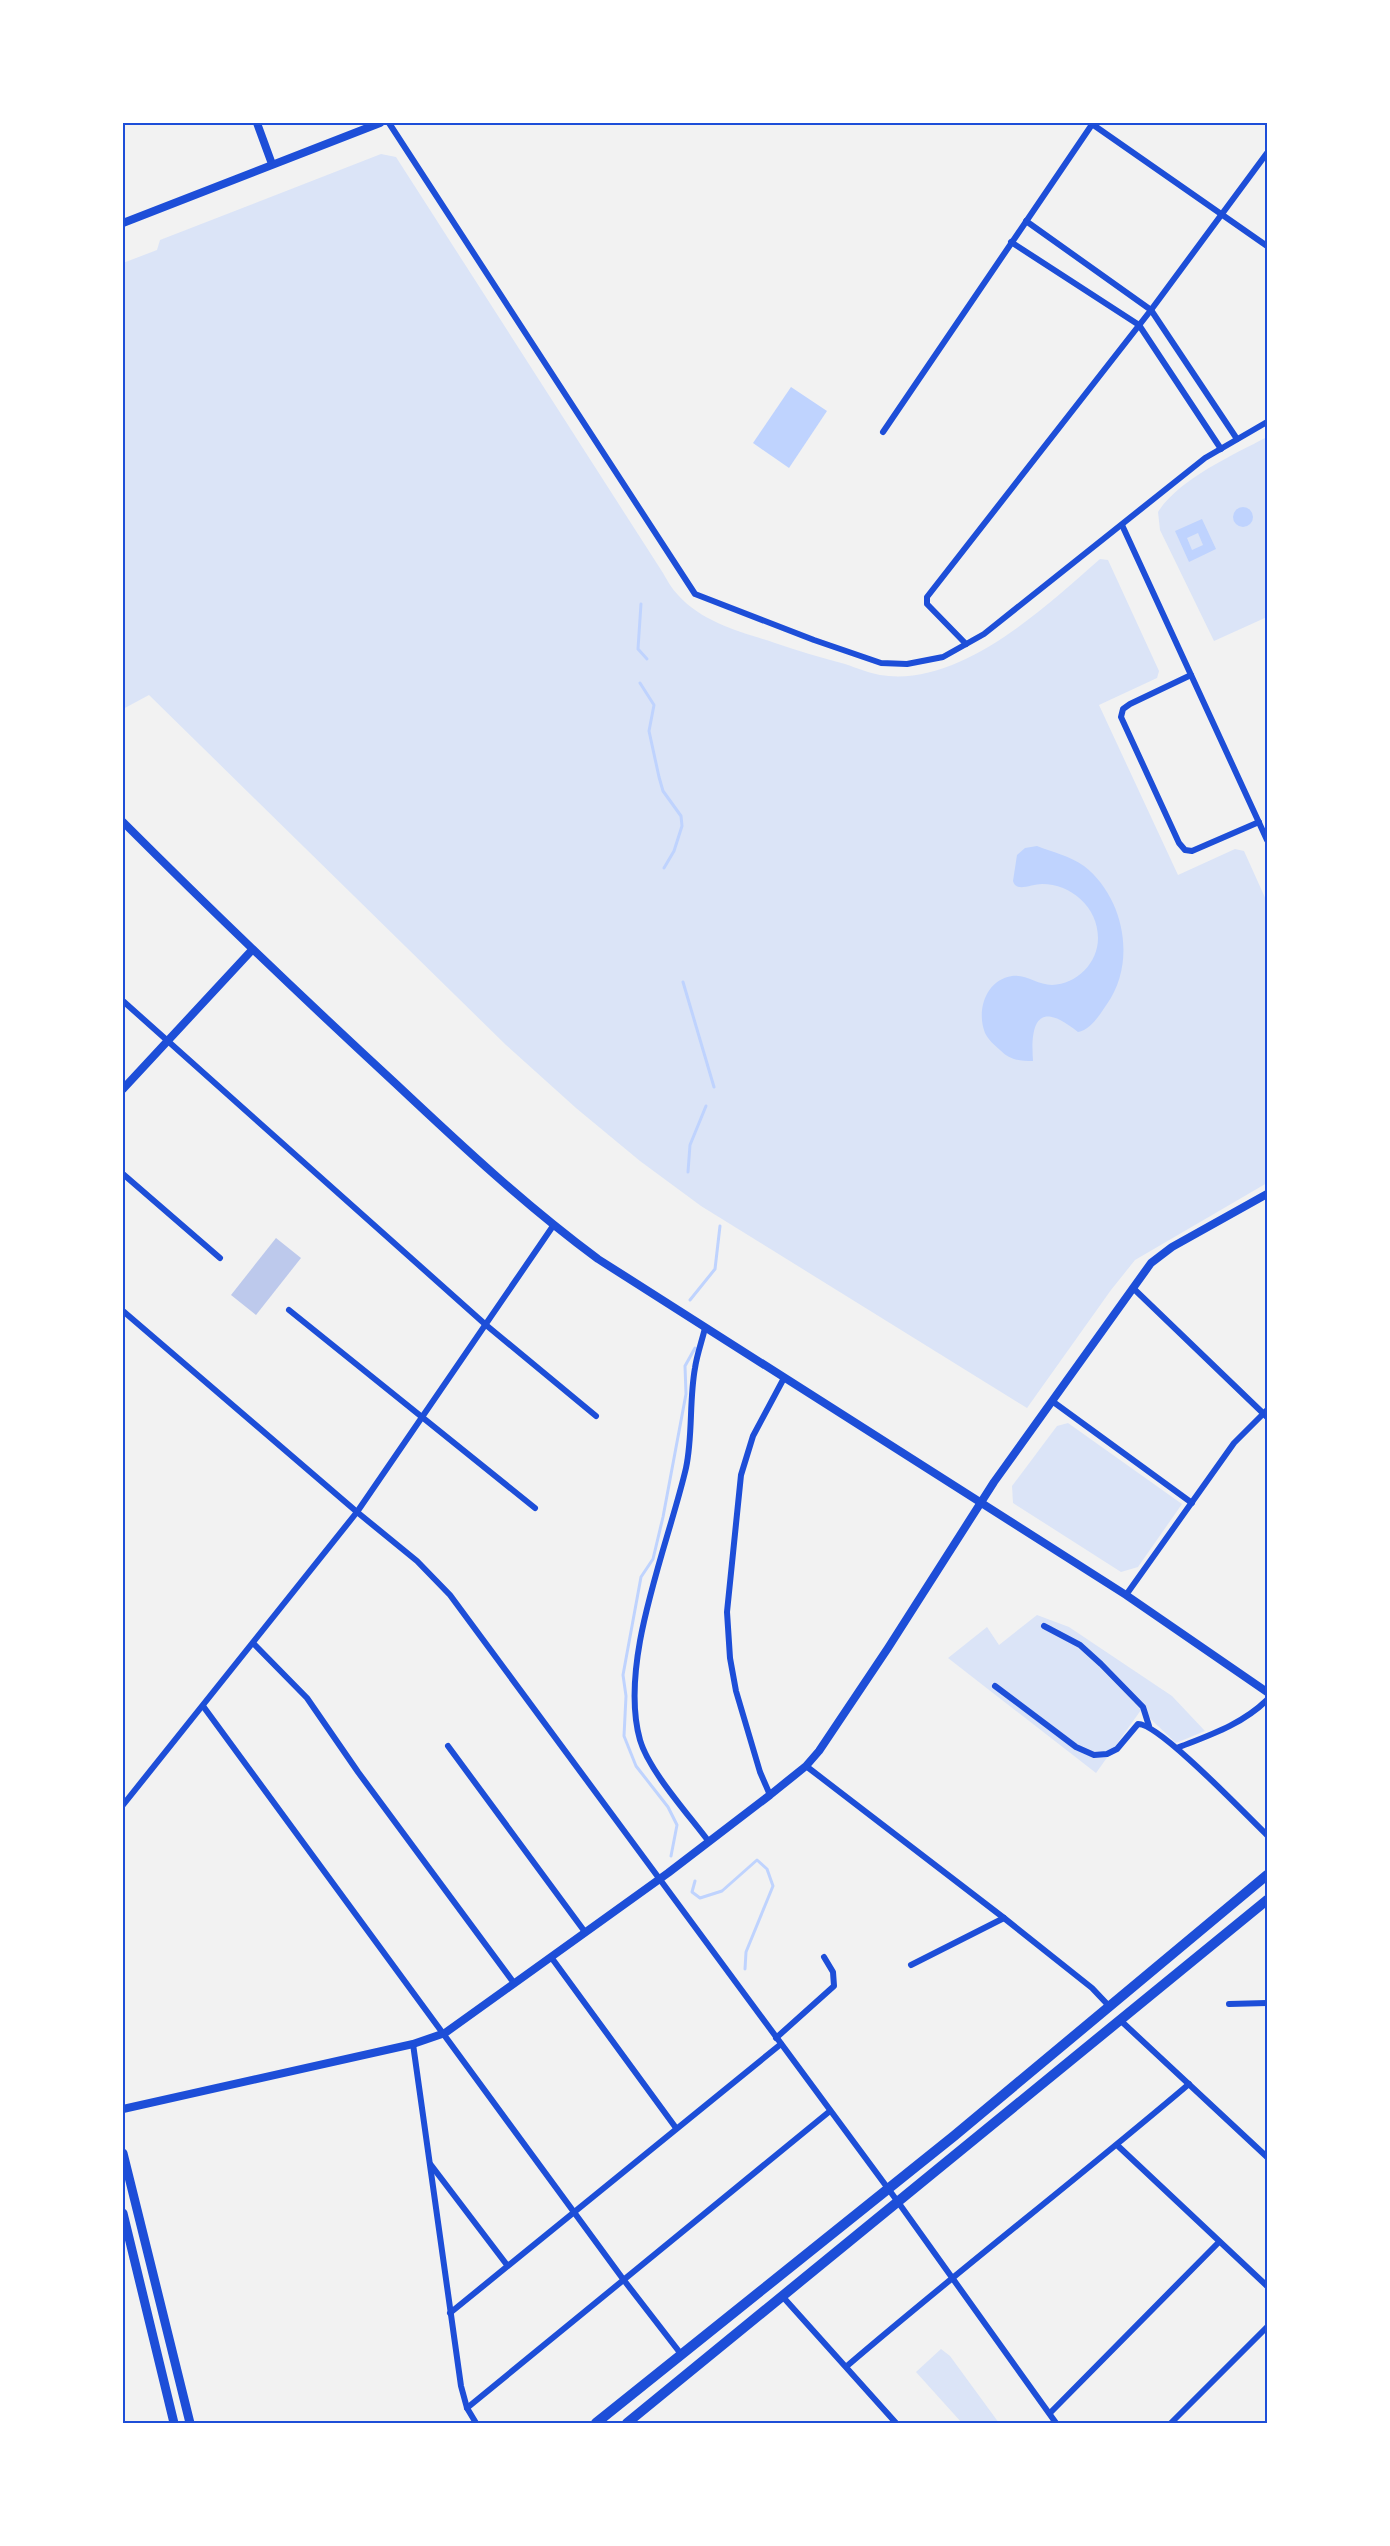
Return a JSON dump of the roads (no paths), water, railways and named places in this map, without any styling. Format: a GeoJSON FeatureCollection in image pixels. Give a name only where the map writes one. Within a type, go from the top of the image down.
{"type":"FeatureCollection","features":[{"type":"Feature","properties":{"kind":"main road"},"geometry":{"type":"LineString","coordinates":[[596,2423],[886,2189],[1267,1875]]}},
{"type":"Feature","properties":{"kind":"main road"},"geometry":{"type":"LineString","coordinates":[[627,2423],[1267,1900]]}},
{"type":"Feature","properties":{"kind":"main road"},"geometry":{"type":"LineString","coordinates":[[123,2153],[190,2423]]}},
{"type":"Feature","properties":{"kind":"main road"},"geometry":{"type":"LineString","coordinates":[[123,2213],[174,2423]]}},
{"type":"Feature","properties":{"kind":"street"},"geometry":{"type":"LineString","coordinates":[[257,123],[272,164]]}},
{"type":"Feature","properties":{"kind":"street"},"geometry":{"type":"LineString","coordinates":[[123,223],[380,123]]}},
{"type":"Feature","properties":{"kind":"street"},"geometry":{"type":"LineString","coordinates":[[389,123],[695,594],[880,663],[907,664],[943,657],[984,634],[1205,458],[1267,422]]}},
{"type":"Feature","properties":{"kind":"street"},"geometry":{"type":"LineString","coordinates":[[883,432],[1093,124],[1222,212],[1267,246]]}},
{"type":"Feature","properties":{"kind":"street"},"geometry":{"type":"LineString","coordinates":[[966,644],[927,604],[927,597],[1151,310],[1267,153]]}},
{"type":"Feature","properties":{"kind":"street"},"geometry":{"type":"LineString","coordinates":[[1026,221],[1151,310],[1237,439]]}},
{"type":"Feature","properties":{"kind":"street"},"geometry":{"type":"LineString","coordinates":[[1011,242],[1139,325],[1221,449]]}},
{"type":"Feature","properties":{"kind":"street"},"geometry":{"type":"LineString","coordinates":[[1122,525],[1267,840]]}},
{"type":"Feature","properties":{"kind":"street"},"geometry":{"type":"LineString","coordinates":[[1191,675],[1130,704],[1123,709],[1121,717],[1164,812],[1179,843],[1185,850],[1192,851],[1259,822]]}},
{"type":"Feature","properties":{"kind":"street"},"geometry":{"type":"LineString","coordinates":[[123,822],[252,950],[493,1175],[553,1226],[598,1259],[705,1328],[1126,1595],[1267,1692]]}},
{"type":"Feature","properties":{"kind":"street"},"geometry":{"type":"LineString","coordinates":[[123,1089],[252,950]]}},
{"type":"Feature","properties":{"kind":"street"},"geometry":{"type":"LineString","coordinates":[[123,1001],[169,1040],[345,1203],[486,1326],[596,1416]]}},
{"type":"Feature","properties":{"kind":"street"},"geometry":{"type":"LineString","coordinates":[[123,1174],[220,1258]]}},
{"type":"Feature","properties":{"kind":"street"},"geometry":{"type":"LineString","coordinates":[[123,2109],[413,2044],[445,2033],[552,1957],[770,1795],[806,1766],[819,1751],[981,1502],[1151,1263],[1172,1247],[1267,1194]]}},
{"type":"Feature","properties":{"kind":"street"},"geometry":{"type":"LineString","coordinates":[[123,1805],[254,1644],[357,1512],[553,1226]]}},
{"type":"Feature","properties":{"kind":"street"},"geometry":{"type":"LineString","coordinates":[[1126,1595],[1234,1443],[1266,1414],[1133,1288]]}},
{"type":"Feature","properties":{"kind":"street"},"geometry":{"type":"LineString","coordinates":[[289,1310],[535,1508]]}},
{"type":"Feature","properties":{"kind":"street"},"geometry":{"type":"LineString","coordinates":[[123,1311],[417,1561],[450,1595],[886,2189],[898,2202],[1056,2423]]}},
{"type":"Feature","properties":{"kind":"street"},"geometry":{"type":"LineString","coordinates":[[705,1328],[695,1368],[687,1465],[650,1598],[635,1677],[635,1712],[640,1742],[655,1769],[709,1842]]}},
{"type":"Feature","properties":{"kind":"street"},"geometry":{"type":"LineString","coordinates":[[770,1795],[760,1772],[736,1691],[730,1658],[727,1612],[741,1475],[753,1436],[784,1378]]}},
{"type":"Feature","properties":{"kind":"street"},"geometry":{"type":"LineString","coordinates":[[1052,1401],[1192,1503]]}},
{"type":"Feature","properties":{"kind":"street"},"geometry":{"type":"LineString","coordinates":[[1044,1626],[1080,1645],[1101,1664],[1143,1707],[1149,1726]]}},
{"type":"Feature","properties":{"kind":"street"},"geometry":{"type":"LineString","coordinates":[[254,1644],[307,1698],[358,1772],[514,1983]]}},
{"type":"Feature","properties":{"kind":"street"},"geometry":{"type":"LineString","coordinates":[[995,1686],[1076,1747],[1094,1755],[1107,1754],[1117,1749],[1138,1724],[1149,1726],[1177,1748],[1267,1835]]}},
{"type":"Feature","properties":{"kind":"street"},"geometry":{"type":"LineString","coordinates":[[1177,1748],[1233,1726],[1267,1700]]}},
{"type":"Feature","properties":{"kind":"street"},"geometry":{"type":"LineString","coordinates":[[203,1706],[445,2033],[623,2279],[681,2354]]}},
{"type":"Feature","properties":{"kind":"street"},"geometry":{"type":"LineString","coordinates":[[448,1746],[585,1932]]}},
{"type":"Feature","properties":{"kind":"street"},"geometry":{"type":"LineString","coordinates":[[806,1766],[1005,1918],[1092,1988],[1109,2006]]}},
{"type":"Feature","properties":{"kind":"street"},"geometry":{"type":"LineString","coordinates":[[911,1965],[1005,1918]]}},
{"type":"Feature","properties":{"kind":"street"},"geometry":{"type":"LineString","coordinates":[[552,1957],[676,2128]]}},
{"type":"Feature","properties":{"kind":"street"},"geometry":{"type":"LineString","coordinates":[[776,2038],[834,1986],[833,1972],[824,1957]]}},
{"type":"Feature","properties":{"kind":"street"},"geometry":{"type":"LineString","coordinates":[[1229,2004],[1267,2003]]}},
{"type":"Feature","properties":{"kind":"street"},"geometry":{"type":"LineString","coordinates":[[1120,2020],[1267,2156]]}},
{"type":"Feature","properties":{"kind":"street"},"geometry":{"type":"LineString","coordinates":[[413,2044],[461,2386],[467,2408],[476,2423]]}},
{"type":"Feature","properties":{"kind":"street"},"geometry":{"type":"LineString","coordinates":[[450,2313],[781,2044]]}},
{"type":"Feature","properties":{"kind":"street"},"geometry":{"type":"LineString","coordinates":[[846,2366],[951,2277],[1117,2145],[1189,2084]]}},
{"type":"Feature","properties":{"kind":"street"},"geometry":{"type":"LineString","coordinates":[[467,2408],[830,2111]]}},
{"type":"Feature","properties":{"kind":"street"},"geometry":{"type":"LineString","coordinates":[[1117,2145],[1267,2286]]}},
{"type":"Feature","properties":{"kind":"street"},"geometry":{"type":"LineString","coordinates":[[429,2163],[507,2265]]}},
{"type":"Feature","properties":{"kind":"street"},"geometry":{"type":"LineString","coordinates":[[1050,2413],[1219,2242]]}},
{"type":"Feature","properties":{"kind":"street"},"geometry":{"type":"LineString","coordinates":[[783,2297],[896,2423]]}},
{"type":"Feature","properties":{"kind":"street"},"geometry":{"type":"LineString","coordinates":[[1171,2423],[1267,2327]]}},
{"type":"Feature","properties":{"kind":"water"},"geometry":{"type":"Polygon","coordinates":[[[791,387],[827,411],[789,468],[753,443],[791,387]]]}},
{"type":"Feature","properties":{"kind":"water"},"geometry":{"type":"Polygon","coordinates":[[[1243,507],[1250,510],[1253,517],[1250,524],[1243,527],[1236,524],[1233,517],[1236,510],[1243,507]]]}},
{"type":"Feature","properties":{"kind":"water"},"geometry":{"type":"Polygon","coordinates":[[[1202,519],[1216,549],[1189,562],[1175,531],[1202,519]],[[1198,533],[1187,538],[1192,550],[1203,545],[1198,533]]]}},
{"type":"Feature","properties":{"kind":"water"},"geometry":{"type":"Polygon","coordinates":[[[1037,846],[1079,863],[1098,879],[1117,912],[1122,931],[1123,950],[1122,969],[1116,987],[1095,1021],[1083,1031],[1078,1032],[1055,1018],[1046,1016],[1040,1019],[1033,1034],[1033,1061],[1028,1061],[1007,1056],[993,1044],[985,1033],[982,1015],[985,997],[996,983],[1012,976],[1052,985],[1070,981],[1090,964],[1098,938],[1097,927],[1088,907],[1072,893],[1053,885],[1018,887],[1014,884],[1017,855],[1025,848],[1037,846]]]}},
{"type":"Feature","properties":{"kind":"waterway"},"geometry":{"type":"LineString","coordinates":[[641,604],[638,649],[647,659]]}},
{"type":"Feature","properties":{"kind":"waterway"},"geometry":{"type":"LineString","coordinates":[[640,683],[654,705],[649,731],[663,791],[681,816],[682,826],[674,851],[664,868]]}},
{"type":"Feature","properties":{"kind":"waterway"},"geometry":{"type":"LineString","coordinates":[[683,982],[714,1087]]}},
{"type":"Feature","properties":{"kind":"waterway"},"geometry":{"type":"LineString","coordinates":[[688,1172],[690,1145],[706,1106]]}},
{"type":"Feature","properties":{"kind":"waterway"},"geometry":{"type":"LineString","coordinates":[[690,1300],[715,1269],[720,1226]]}},
{"type":"Feature","properties":{"kind":"waterway"},"geometry":{"type":"LineString","coordinates":[[671,1856],[677,1825],[668,1807],[636,1766],[624,1736],[626,1696],[623,1675],[641,1577],[653,1559],[663,1517],[686,1394],[685,1366],[695,1348]]}},
{"type":"Feature","properties":{"kind":"waterway"},"geometry":{"type":"LineString","coordinates":[[695,1881],[692,1892],[700,1898],[722,1891],[757,1860],[767,1869],[773,1886],[746,1952],[745,1969]]}}]}
